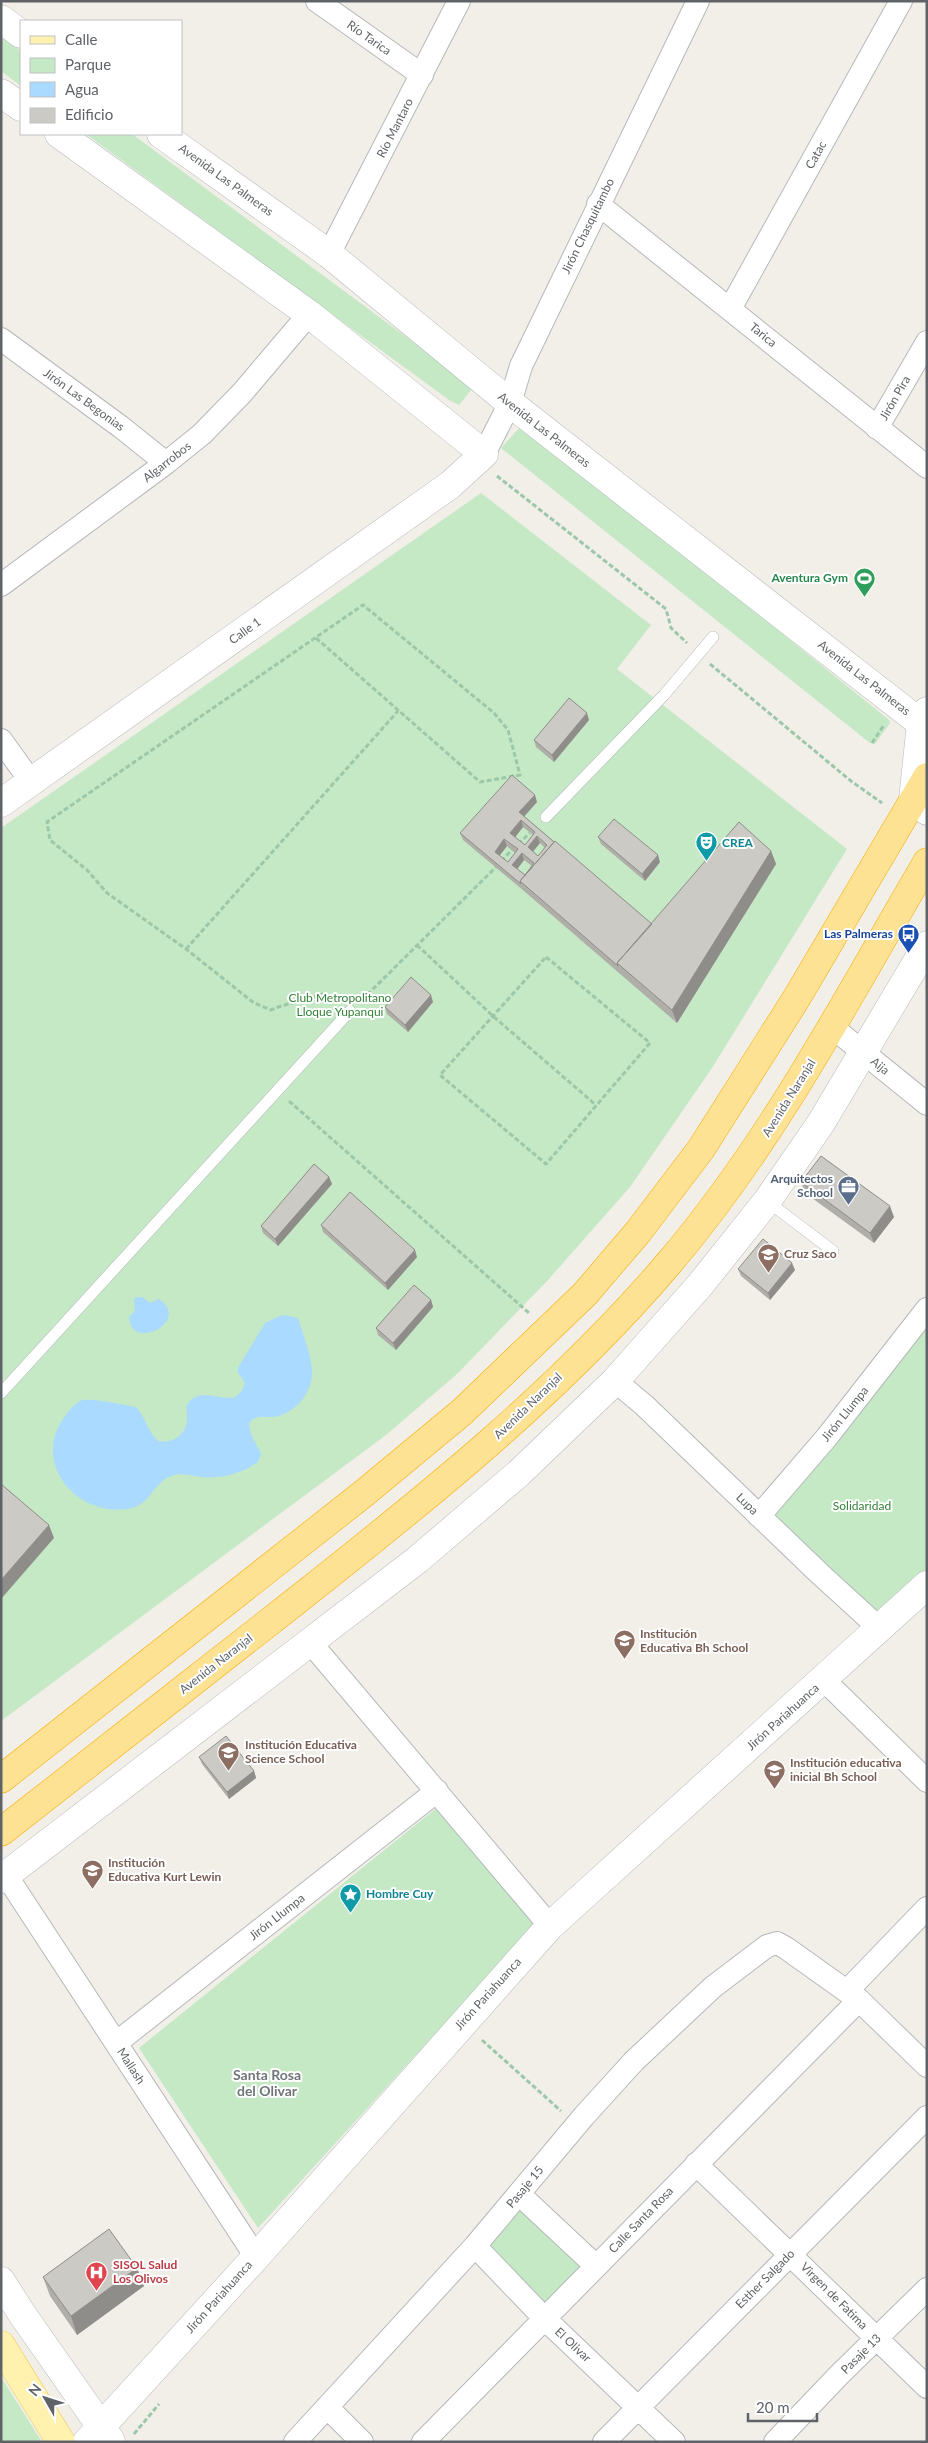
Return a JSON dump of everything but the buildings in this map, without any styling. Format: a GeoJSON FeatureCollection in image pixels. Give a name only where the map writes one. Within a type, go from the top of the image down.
{"type":"FeatureCollection","features":[{"type":"Feature","properties":{"kind":"highway"},"geometry":{"type":"LineString","coordinates":[[1,1779],[363,1494],[462,1412],[585,1294],[638,1232],[701,1149],[920,806],[927,777]]}},
{"type":"Feature","properties":{"kind":"highway","name":"Avenida Naranjal"},"geometry":{"type":"LineString","coordinates":[[1,1832],[390,1527],[490,1442],[617,1321],[671,1260],[736,1177],[789,1100],[927,862]]}},
{"type":"Feature","properties":{"kind":"main road"},"geometry":{"type":"LineString","coordinates":[[1,19],[20,33]]}},
{"type":"Feature","properties":{"kind":"main road"},"geometry":{"type":"LineString","coordinates":[[1,93],[20,106]]}},
{"type":"Feature","properties":{"kind":"main road"},"geometry":{"type":"LineString","coordinates":[[59,135],[309,314],[490,465]]}},
{"type":"Feature","properties":{"kind":"main road","name":"Avenida Las Palmeras"},"geometry":{"type":"LineString","coordinates":[[162,135],[329,254],[510,404],[925,721]]}},
{"type":"Feature","properties":{"kind":"main road","name":"Calle 1"},"geometry":{"type":"LineString","coordinates":[[1,803],[32,783],[450,485],[490,465]]}},
{"type":"Feature","properties":{"kind":"main road"},"geometry":{"type":"LineString","coordinates":[[920,806],[925,721]]}},
{"type":"Feature","properties":{"kind":"main road"},"geometry":{"type":"LineString","coordinates":[[4,1877],[417,1560],[512,1479],[615,1381],[700,1285],[767,1201],[822,1123],[863,1052],[923,958]]}},
{"type":"Feature","properties":{"kind":"main road","name":"Jirón Pariahuanca"},"geometry":{"type":"LineString","coordinates":[[100,2437],[462,2022],[550,1926],[824,1680],[878,1627],[927,1585]]}},
{"type":"Feature","properties":{"kind":"main road"},"geometry":{"type":"LineString","coordinates":[[1,2281],[100,2437]]}},
{"type":"Feature","properties":{"kind":"main road"},"geometry":{"type":"LineString","coordinates":[[1,2345],[61,2442]]}},
{"type":"Feature","properties":{"kind":"street","name":"Río Tarica"},"geometry":{"type":"LineString","coordinates":[[317,1],[422,75]]}},
{"type":"Feature","properties":{"kind":"street","name":"Río Mantaro"},"geometry":{"type":"LineString","coordinates":[[329,254],[459,1]]}},
{"type":"Feature","properties":{"kind":"street","name":"Jirón Chasquitambo"},"geometry":{"type":"LineString","coordinates":[[490,465],[522,366],[598,204],[698,1]]}},
{"type":"Feature","properties":{"kind":"street","name":"Catac"},"geometry":{"type":"LineString","coordinates":[[730,309],[902,1]]}},
{"type":"Feature","properties":{"kind":"street","name":"Tarica"},"geometry":{"type":"LineString","coordinates":[[598,204],[927,467]]}},
{"type":"Feature","properties":{"kind":"street","name":"Algarrobos"},"geometry":{"type":"LineString","coordinates":[[1,585],[166,464],[202,434],[242,393],[309,314]]}},
{"type":"Feature","properties":{"kind":"street","name":"Jirón Las Begonias"},"geometry":{"type":"LineString","coordinates":[[1,339],[121,427],[166,464]]}},
{"type":"Feature","properties":{"kind":"street","name":"Jirón Pira"},"geometry":{"type":"LineString","coordinates":[[877,428],[927,342]]}},
{"type":"Feature","properties":{"kind":"street"},"geometry":{"type":"LineString","coordinates":[[1,740],[32,783]]}},
{"type":"Feature","properties":{"kind":"street","name":"Aija"},"geometry":{"type":"LineString","coordinates":[[832,1027],[927,1104]]}},
{"type":"Feature","properties":{"kind":"street","name":"Jirón Llumpa"},"geometry":{"type":"LineString","coordinates":[[759,1516],[827,1437],[927,1308]]}},
{"type":"Feature","properties":{"kind":"street","name":"Lupa"},"geometry":{"type":"LineString","coordinates":[[615,1381],[644,1405],[878,1627]]}},
{"type":"Feature","properties":{"kind":"street"},"geometry":{"type":"LineString","coordinates":[[310,1642],[550,1926]]}},
{"type":"Feature","properties":{"kind":"street"},"geometry":{"type":"LineString","coordinates":[[824,1680],[927,1781]]}},
{"type":"Feature","properties":{"kind":"street","name":"Jirón Llumpa"},"geometry":{"type":"LineString","coordinates":[[116,2043],[437,1791]]}},
{"type":"Feature","properties":{"kind":"street","name":"Mallash"},"geometry":{"type":"LineString","coordinates":[[4,1877],[116,2043],[256,2257]]}},
{"type":"Feature","properties":{"kind":"street","name":"Calle Santa Rosa"},"geometry":{"type":"LineString","coordinates":[[423,2442],[696,2164],[853,1995],[927,1908]]}},
{"type":"Feature","properties":{"kind":"street","name":"Pasaje 15"},"geometry":{"type":"LineString","coordinates":[[295,2442],[475,2246],[576,2125],[634,2061],[706,1994],[767,1946],[777,1943],[853,1995]]}},
{"type":"Feature","properties":{"kind":"street"},"geometry":{"type":"LineString","coordinates":[[853,1995],[927,2066]]}},
{"type":"Feature","properties":{"kind":"street","name":"Esther Salgado"},"geometry":{"type":"LineString","coordinates":[[604,2442],[927,2117]]}},
{"type":"Feature","properties":{"kind":"street","name":"Virgen de Fatima"},"geometry":{"type":"LineString","coordinates":[[696,2164],[927,2387]]}},
{"type":"Feature","properties":{"kind":"street"},"geometry":{"type":"LineString","coordinates":[[519,2194],[596,2266]]}},
{"type":"Feature","properties":{"kind":"street","name":"El Olivar"},"geometry":{"type":"LineString","coordinates":[[475,2246],[545,2318],[674,2442]]}},
{"type":"Feature","properties":{"kind":"street","name":"Pasaje 13"},"geometry":{"type":"LineString","coordinates":[[775,2442],[927,2289]]}},
{"type":"Feature","properties":{"kind":"street"},"geometry":{"type":"LineString","coordinates":[[327,2407],[362,2442]]}},
{"type":"Feature","properties":{"kind":"lane"},"geometry":{"type":"LineString","coordinates":[[546,817],[664,695],[713,637]]}},
{"type":"Feature","properties":{"kind":"lane"},"geometry":{"type":"LineString","coordinates":[[1,1393],[350,1011]]}},
{"type":"Feature","properties":{"kind":"lane"},"geometry":{"type":"LineString","coordinates":[[767,1201],[833,1251]]}},
{"type":"Feature","properties":{"kind":"path"},"geometry":{"type":"LineString","coordinates":[[490,465],[666,609],[672,628],[698,654],[851,780],[887,806]]}},
{"type":"Feature","properties":{"kind":"path"},"geometry":{"type":"LineString","coordinates":[[316,638],[480,782],[520,775],[508,730],[494,713],[363,605],[47,822],[50,840],[87,870],[107,893],[186,949],[254,1003],[271,1010],[284,1004],[304,1002],[322,994],[333,997],[350,1011],[496,867]]}},
{"type":"Feature","properties":{"kind":"path"},"geometry":{"type":"LineString","coordinates":[[186,949],[398,711]]}},
{"type":"Feature","properties":{"kind":"path"},"geometry":{"type":"LineString","coordinates":[[872,743],[888,719]]}},
{"type":"Feature","properties":{"kind":"path"},"geometry":{"type":"LineString","coordinates":[[518,845],[530,833]]}},
{"type":"Feature","properties":{"kind":"path"},"geometry":{"type":"LineString","coordinates":[[501,862],[512,850]]}},
{"type":"Feature","properties":{"kind":"path"},"geometry":{"type":"LineString","coordinates":[[417,945],[494,1017],[596,1105]]}},
{"type":"Feature","properties":{"kind":"path"},"geometry":{"type":"LineString","coordinates":[[546,957],[650,1043],[596,1105],[546,1164],[440,1075],[546,957]]}},
{"type":"Feature","properties":{"kind":"path"},"geometry":{"type":"LineString","coordinates":[[277,1090],[532,1316]]}},
{"type":"Feature","properties":{"kind":"path"},"geometry":{"type":"LineString","coordinates":[[462,2022],[576,2125]]}},
{"type":"Feature","properties":{"kind":"green space"},"geometry":{"type":"Polygon","coordinates":[[[1,36],[20,50],[20,85],[1,71],[1,36]]]}},
{"type":"Feature","properties":{"kind":"green space"},"geometry":{"type":"Polygon","coordinates":[[[87,135],[133,135],[467,382],[471,390],[459,405],[449,400],[87,135]]]}},
{"type":"Feature","properties":{"kind":"green space"},"geometry":{"type":"Polygon","coordinates":[[[523,424],[889,720],[890,723],[875,744],[870,743],[501,448],[523,424]]]}},
{"type":"Feature","properties":{"kind":"green space","name":"Club Metropolitano Lloque Yupanqui"},"geometry":{"type":"Polygon","coordinates":[[[481,493],[651,625],[617,669],[847,849],[712,1068],[630,1187],[548,1280],[457,1374],[386,1435],[1,1721],[1,828],[481,493]]]}},
{"type":"Feature","properties":{"kind":"green space","name":"Solidaridad"},"geometry":{"type":"Polygon","coordinates":[[[927,1319],[927,1570],[878,1613],[772,1513],[927,1319]]]}},
{"type":"Feature","properties":{"kind":"green space"},"geometry":{"type":"Polygon","coordinates":[[[439,1806],[536,1923],[258,2228],[139,2048],[439,1806]]]}},
{"type":"Feature","properties":{"kind":"green space"},"geometry":{"type":"Polygon","coordinates":[[[526,2192],[597,2254],[547,2305],[481,2245],[526,2192]]]}},
{"type":"Feature","properties":{"kind":"green space"},"geometry":{"type":"Polygon","coordinates":[[[1,2377],[42,2442],[1,2442],[1,2377]]]}},
{"type":"Feature","properties":{"kind":"water"},"geometry":{"type":"Polygon","coordinates":[[[136,1297],[142,1297],[150,1303],[159,1299],[167,1308],[169,1316],[165,1324],[157,1330],[148,1333],[139,1332],[132,1327],[129,1317],[135,1311],[134,1300],[136,1297]]]}},
{"type":"Feature","properties":{"kind":"water"},"geometry":{"type":"Polygon","coordinates":[[[282,1315],[298,1318],[311,1360],[311,1380],[305,1395],[294,1408],[272,1417],[257,1417],[250,1422],[251,1433],[261,1454],[258,1462],[245,1470],[231,1475],[201,1477],[184,1474],[174,1475],[161,1482],[142,1503],[127,1509],[108,1509],[90,1504],[75,1494],[63,1481],[56,1466],[53,1450],[56,1432],[75,1404],[88,1400],[136,1407],[151,1433],[158,1441],[173,1440],[182,1434],[186,1425],[188,1403],[197,1396],[205,1395],[228,1398],[235,1397],[241,1392],[245,1383],[237,1371],[239,1366],[265,1323],[282,1315]]]}},
{"type":"Feature","properties":{"kind":"place","name":"Aventura Gym"},"geometry":{"type":"Point","coordinates":[864,597]}},
{"type":"Feature","properties":{"kind":"place","name":"CREA"},"geometry":{"type":"Point","coordinates":[706,862]}},
{"type":"Feature","properties":{"kind":"place","name":"Las Palmeras"},"geometry":{"type":"Point","coordinates":[909,953]}},
{"type":"Feature","properties":{"kind":"place","name":"Arquitectos School"},"geometry":{"type":"Point","coordinates":[849,1205]}},
{"type":"Feature","properties":{"kind":"place","name":"Cruz Saco"},"geometry":{"type":"Point","coordinates":[768,1273]}},
{"type":"Feature","properties":{"kind":"place","name":"Institución Educativa Bh School"},"geometry":{"type":"Point","coordinates":[624,1660]}},
{"type":"Feature","properties":{"kind":"place","name":"Institución Educativa Science School"},"geometry":{"type":"Point","coordinates":[229,1771]}},
{"type":"Feature","properties":{"kind":"place","name":"Institución educativa inicial Bh School"},"geometry":{"type":"Point","coordinates":[774,1789]}},
{"type":"Feature","properties":{"kind":"place","name":"Institución Educativa Kurt Lewin"},"geometry":{"type":"Point","coordinates":[92,1889]}},
{"type":"Feature","properties":{"kind":"place","name":"Hombre Cuy"},"geometry":{"type":"Point","coordinates":[350,1913]}},
{"type":"Feature","properties":{"kind":"place","name":"SISOL Salud Los Olivos"},"geometry":{"type":"Point","coordinates":[97,2291]}},
{"type":"Feature","properties":{"kind":"district","name":"Santa Rosa del Olivar"},"geometry":{"type":"Point","coordinates":[267,2084]}}]}
